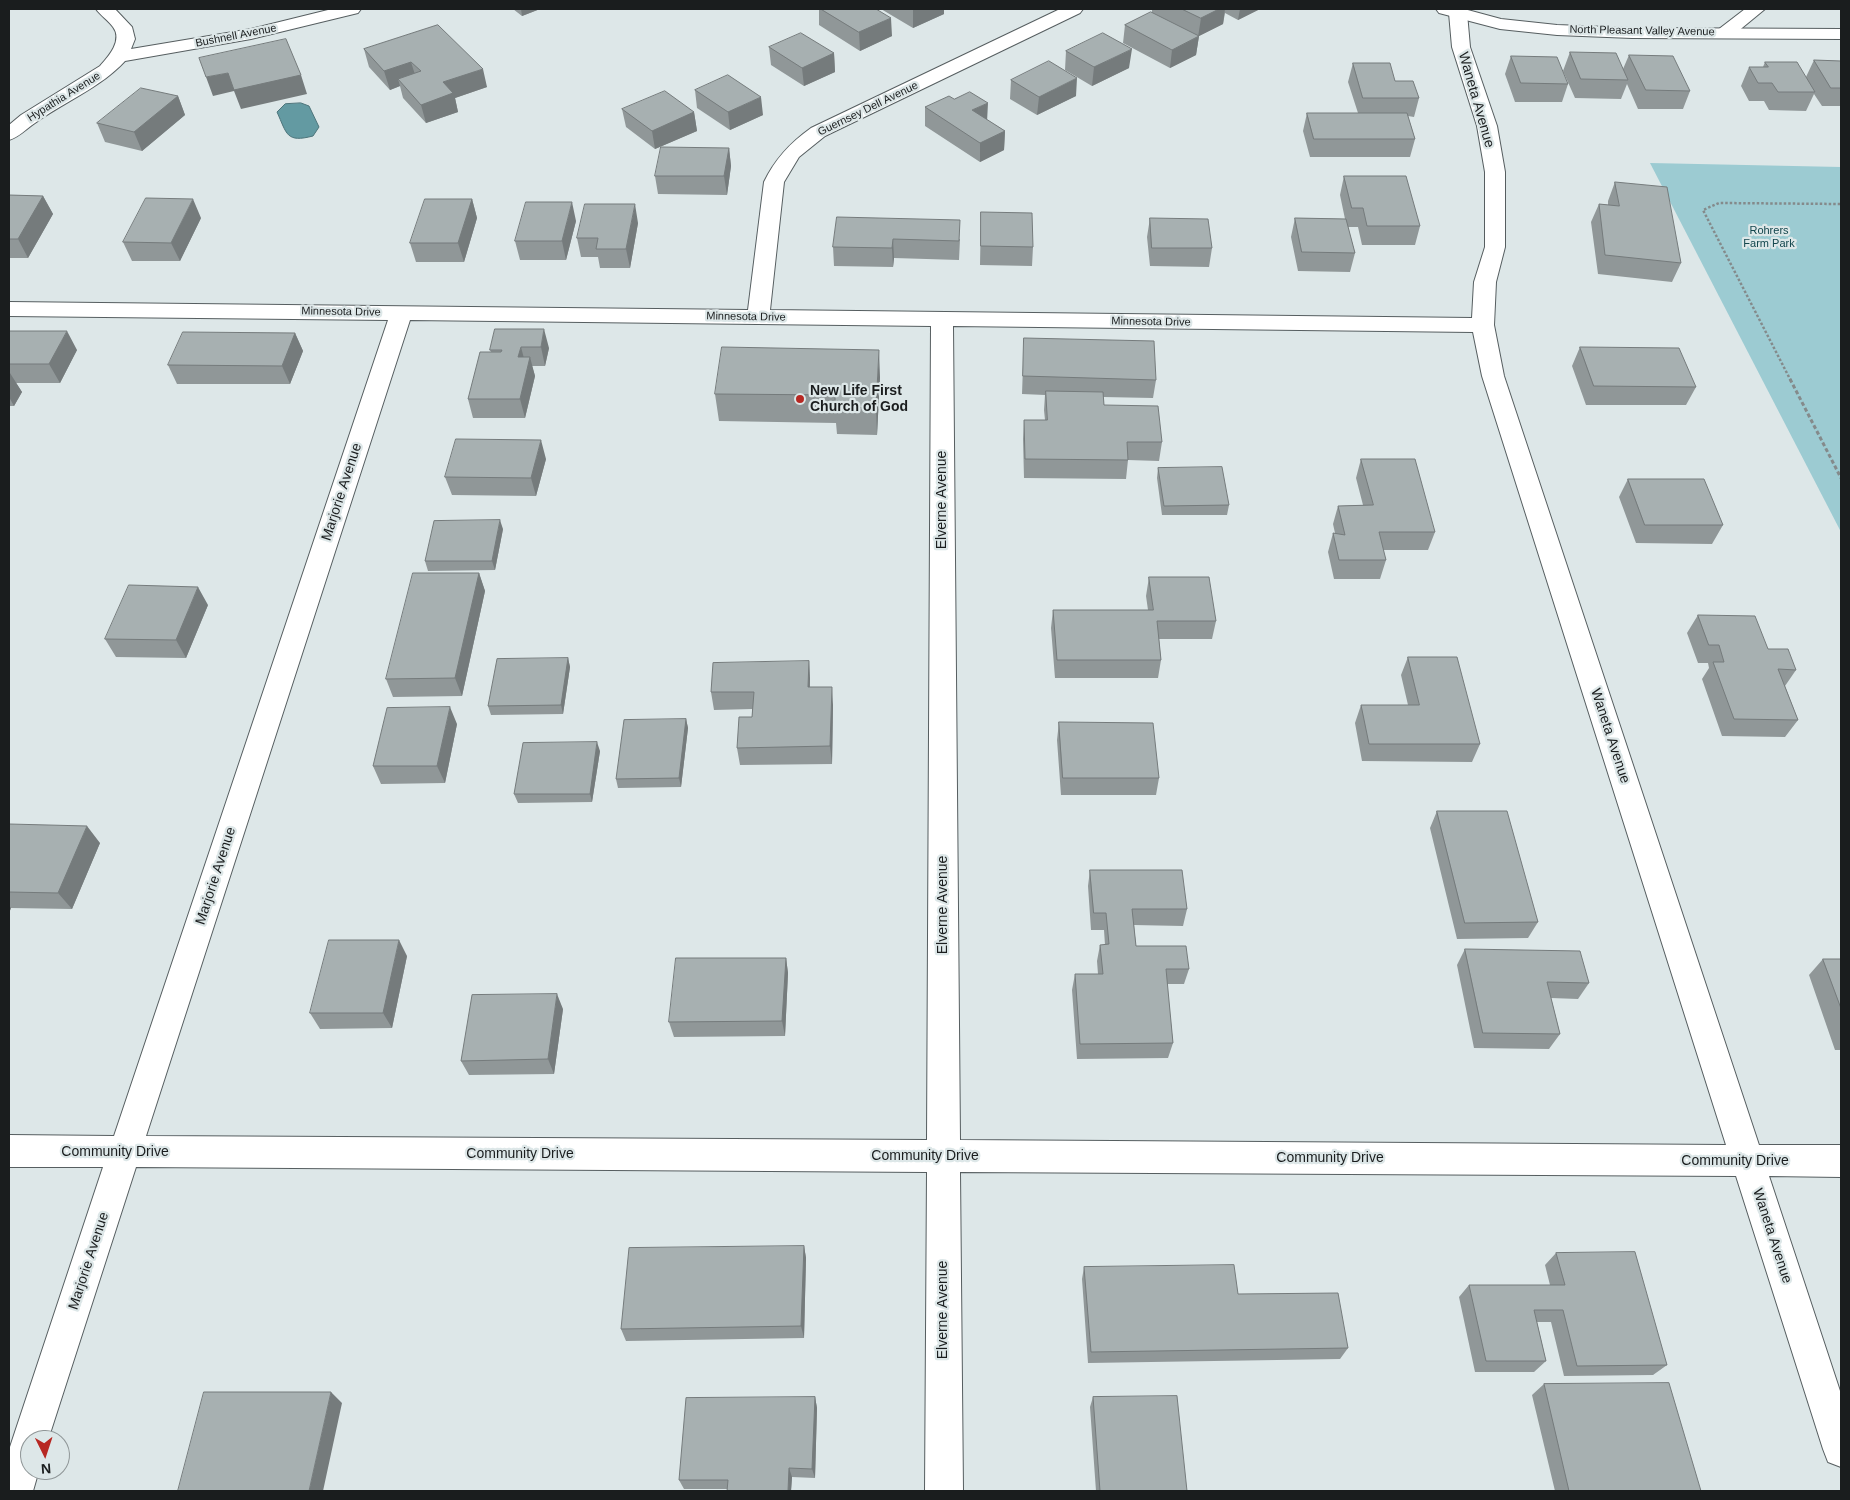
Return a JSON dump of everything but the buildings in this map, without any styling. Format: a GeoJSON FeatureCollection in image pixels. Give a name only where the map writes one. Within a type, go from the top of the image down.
{"type":"FeatureCollection","features":[{"type":"Feature","properties":{"kind":"street"},"geometry":{"type":"LineString","coordinates":[[106,9],[123,27],[126,39],[119,57]]}},
{"type":"Feature","properties":{"kind":"street","name":"Bushnell Avenue"},"geometry":{"type":"LineString","coordinates":[[119,57],[251,34],[352,9]]}},
{"type":"Feature","properties":{"kind":"street","name":"Guernsey Dell Avenue"},"geometry":{"type":"LineString","coordinates":[[758,317],[774,182],[782,164],[796,148],[818,132],[1074,9]]}},
{"type":"Feature","properties":{"kind":"street"},"geometry":{"type":"LineString","coordinates":[[1725,33],[1756,9]]}},
{"type":"Feature","properties":{"kind":"street","name":"North Pleasant Valley Avenue"},"geometry":{"type":"LineString","coordinates":[[1451,11],[1500,24],[1557,30],[1841,34]]}},
{"type":"Feature","properties":{"kind":"street","name":"Waneta Avenue"},"geometry":{"type":"LineString","coordinates":[[1451,11],[1460,47],[1486,126],[1495,172],[1495,247],[1485,282],[1484,326],[1493,376],[1841,1449]]}},
{"type":"Feature","properties":{"kind":"street","name":"Hypathia Avenue"},"geometry":{"type":"LineString","coordinates":[[9,134],[28,119],[107,70],[119,57]]}},
{"type":"Feature","properties":{"kind":"street","name":"Minnesota Drive"},"geometry":{"type":"LineString","coordinates":[[9,309],[1484,326]]}},
{"type":"Feature","properties":{"kind":"street","name":"Marjorie Avenue"},"geometry":{"type":"LineString","coordinates":[[34,1430],[401,313]]}},
{"type":"Feature","properties":{"kind":"street","name":"Elverne Avenue"},"geometry":{"type":"LineString","coordinates":[[942,319],[944,1491]]}},
{"type":"Feature","properties":{"kind":"street","name":"Community Drive"},"geometry":{"type":"LineString","coordinates":[[9,1151],[1841,1161]]}},
{"type":"Feature","properties":{"kind":"street","name":"Marjorie Avenue"},"geometry":{"type":"LineString","coordinates":[[14,1491],[20,1472]]}},
{"type":"Feature","properties":{"kind":"path"},"geometry":{"type":"LineString","coordinates":[[1841,204],[1719,203],[1703,210],[1841,478]]}},
{"type":"Feature","properties":{"kind":"green space","name":"Rohrers Farm Park"},"geometry":{"type":"Polygon","coordinates":[[[1650,163],[1841,167],[1841,532],[1650,163]]]}},
{"type":"Feature","properties":{"kind":"shaded area"},"geometry":{"type":"Polygon","coordinates":[[[301,103],[309,106],[319,127],[313,136],[297,138],[289,135],[277,112],[285,104],[301,103]]]}},
{"type":"Feature","properties":{"kind":"place","name":"New Life First Church of God"},"geometry":{"type":"Point","coordinates":[800,399]}}]}
